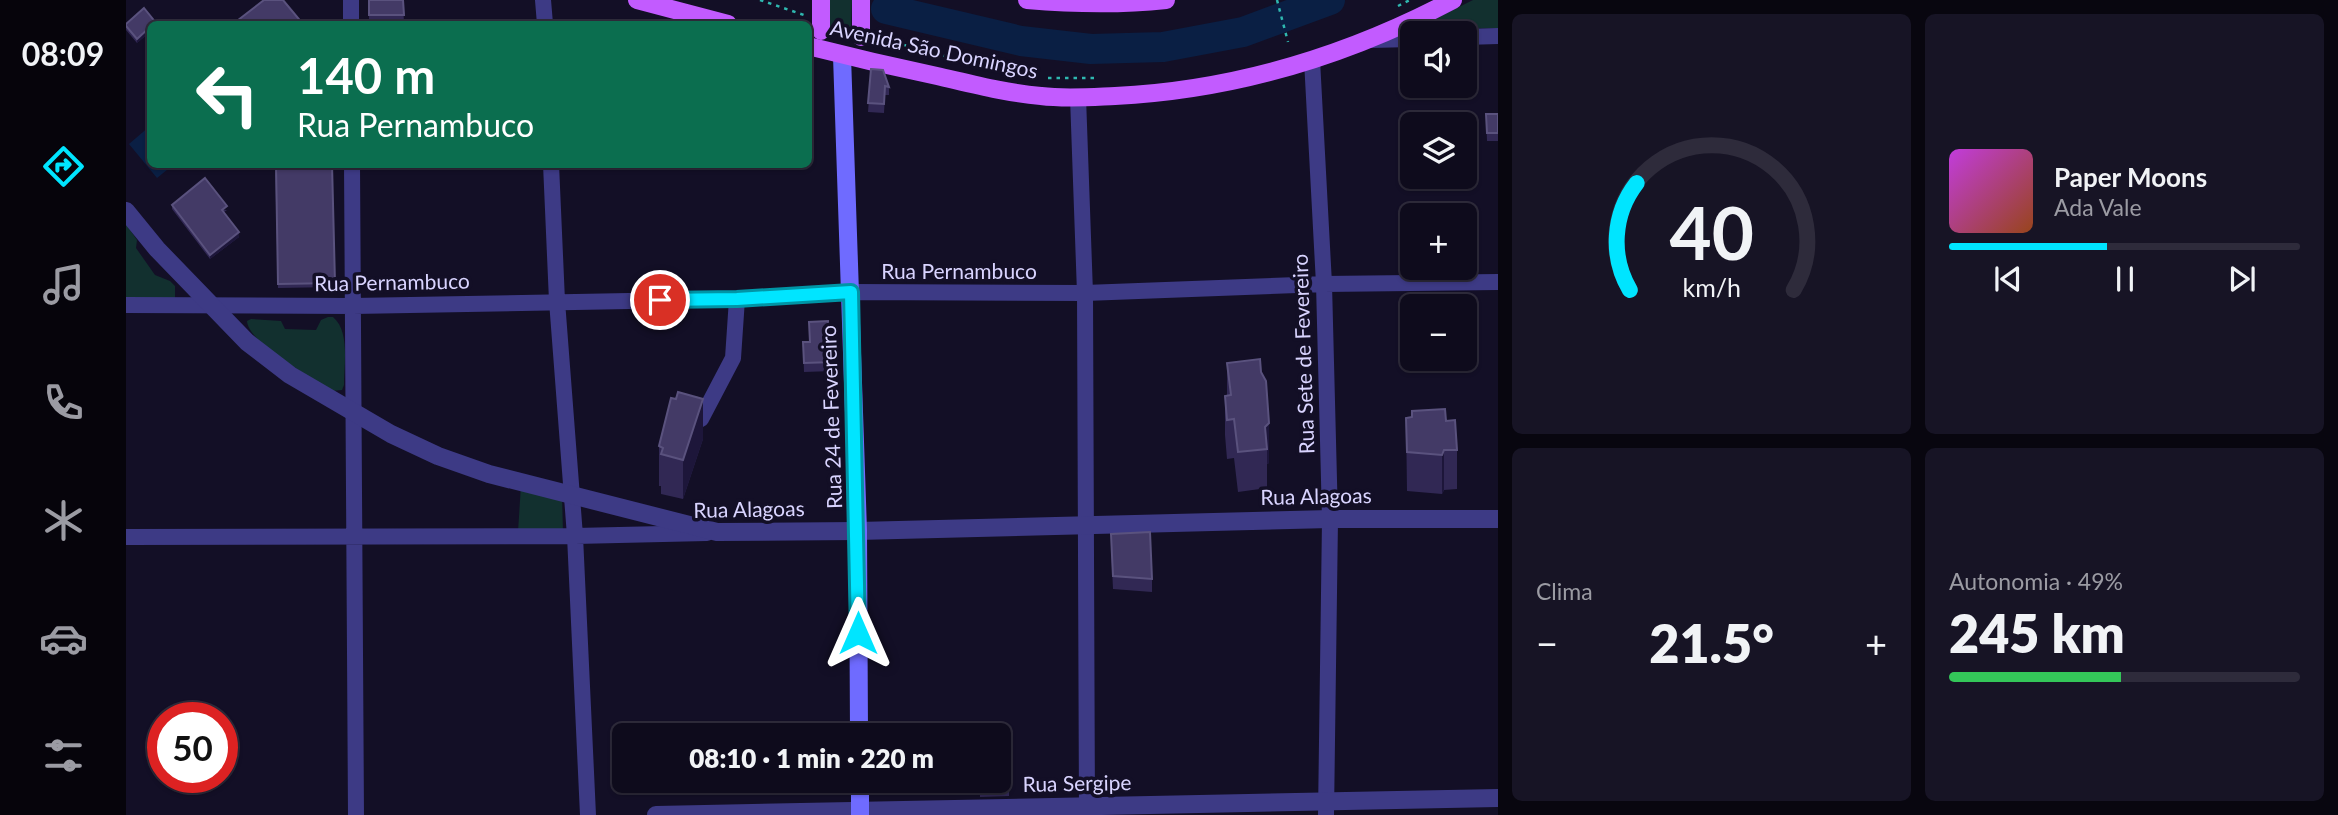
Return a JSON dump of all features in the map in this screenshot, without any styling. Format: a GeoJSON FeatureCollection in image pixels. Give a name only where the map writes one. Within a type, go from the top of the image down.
{"type":"FeatureCollection","features":[{"type":"Feature","properties":{"kind":"main road"},"geometry":{"type":"LineString","coordinates":[[636,0],[716,21]]}},
{"type":"Feature","properties":{"kind":"main road"},"geometry":{"type":"LineString","coordinates":[[816,42],[821,0]]}},
{"type":"Feature","properties":{"kind":"main road"},"geometry":{"type":"LineString","coordinates":[[850,57],[869,37],[861,0]]}},
{"type":"Feature","properties":{"kind":"main road"},"geometry":{"type":"LineString","coordinates":[[1027,0],[1126,4],[1166,0]]}},
{"type":"Feature","properties":{"kind":"main road","name":"Avenida São Domingos"},"geometry":{"type":"LineString","coordinates":[[816,42],[850,57],[993,89],[1042,97],[1178,91],[1245,79],[1312,60],[1368,41],[1453,0]]}},
{"type":"Feature","properties":{"kind":"main road","name":"Rua 24 de Fevereiro"},"geometry":{"type":"LineString","coordinates":[[850,57],[851,292],[858,531],[859,723]]}},
{"type":"Feature","properties":{"kind":"main road"},"geometry":{"type":"LineString","coordinates":[[860,793],[860,813]]}},
{"type":"Feature","properties":{"kind":"street"},"geometry":{"type":"LineString","coordinates":[[351,0],[351,21]]}},
{"type":"Feature","properties":{"kind":"street"},"geometry":{"type":"LineString","coordinates":[[543,0],[545,21]]}},
{"type":"Feature","properties":{"kind":"street"},"geometry":{"type":"LineString","coordinates":[[1477,37],[1498,36]]}},
{"type":"Feature","properties":{"kind":"street"},"geometry":{"type":"LineString","coordinates":[[1368,41],[1400,40]]}},
{"type":"Feature","properties":{"kind":"street","name":"Rua Sete de Fevereiro"},"geometry":{"type":"LineString","coordinates":[[1312,60],[1324,284],[1330,519],[1326,808]]}},
{"type":"Feature","properties":{"kind":"street"},"geometry":{"type":"LineString","coordinates":[[1079,97],[1085,293],[1087,811]]}},
{"type":"Feature","properties":{"kind":"street"},"geometry":{"type":"LineString","coordinates":[[352,168],[356,815]]}},
{"type":"Feature","properties":{"kind":"street"},"geometry":{"type":"LineString","coordinates":[[551,168],[557,301],[573,496],[587,815]]}},
{"type":"Feature","properties":{"kind":"street"},"geometry":{"type":"LineString","coordinates":[[127,214],[247,342],[290,375],[391,434],[438,456],[489,474],[717,533]]}},
{"type":"Feature","properties":{"kind":"street","name":"Rua Pernambuco"},"geometry":{"type":"LineString","coordinates":[[126,305],[353,306],[737,299],[851,292],[1085,293],[1324,284],[1498,282]]}},
{"type":"Feature","properties":{"kind":"street"},"geometry":{"type":"LineString","coordinates":[[701,419],[733,358],[737,299]]}},
{"type":"Feature","properties":{"kind":"street","name":"Rua Alagoas"},"geometry":{"type":"LineString","coordinates":[[126,537],[575,536],[1330,519],[1498,519]]}},
{"type":"Feature","properties":{"kind":"street","name":"Rua Sergipe"},"geometry":{"type":"LineString","coordinates":[[656,815],[1326,808],[1498,798]]}},
{"type":"Feature","properties":{"kind":"path"},"geometry":{"type":"LineString","coordinates":[[760,0],[806,16]]}},
{"type":"Feature","properties":{"kind":"path"},"geometry":{"type":"LineString","coordinates":[[1277,0],[1288,42]]}},
{"type":"Feature","properties":{"kind":"path"},"geometry":{"type":"LineString","coordinates":[[1388,11],[1410,0]]}},
{"type":"Feature","properties":{"kind":"path"},"geometry":{"type":"LineString","coordinates":[[869,37],[1039,78],[1105,78]]}},
{"type":"Feature","properties":{"kind":"green space"},"geometry":{"type":"Polygon","coordinates":[[[830,0],[852,0],[851,28],[840,32],[830,28],[830,0]]]}},
{"type":"Feature","properties":{"kind":"green space"},"geometry":{"type":"Polygon","coordinates":[[[1473,0],[1498,0],[1498,28],[1477,28],[1477,21],[1435,21],[1473,0]]]}},
{"type":"Feature","properties":{"kind":"green space"},"geometry":{"type":"Polygon","coordinates":[[[126,224],[137,240],[136,248],[155,275],[175,286],[175,299],[129,300],[126,297],[126,224]]]}},
{"type":"Feature","properties":{"kind":"green space"},"geometry":{"type":"Polygon","coordinates":[[[333,317],[338,323],[344,339],[345,368],[342,390],[332,391],[269,349],[250,330],[247,321],[281,321],[285,329],[316,330],[321,320],[333,317]]]}},
{"type":"Feature","properties":{"kind":"green space"},"geometry":{"type":"Polygon","coordinates":[[[521,485],[562,495],[563,532],[518,532],[521,485]]]}},
{"type":"Feature","properties":{"kind":"water"},"geometry":{"type":"Polygon","coordinates":[[[147,129],[147,166],[129,144],[147,129]]]}},
{"type":"Feature","properties":{"kind":"water"},"geometry":{"type":"Polygon","coordinates":[[[149,168],[169,168],[157,178],[149,168]]]}},
{"type":"Feature","properties":{"kind":"building"},"geometry":{"type":"Polygon","coordinates":[[[264,0],[283,0],[300,21],[237,21],[264,0]]]}},
{"type":"Feature","properties":{"kind":"building"},"geometry":{"type":"Polygon","coordinates":[[[369,0],[403,0],[404,15],[369,15],[369,0]]]}},
{"type":"Feature","properties":{"kind":"building"},"geometry":{"type":"Polygon","coordinates":[[[144,8],[154,21],[147,21],[147,30],[137,39],[126,24],[144,8]]]}},
{"type":"Feature","properties":{"kind":"building"},"geometry":{"type":"Polygon","coordinates":[[[871,69],[883,70],[889,87],[885,86],[884,104],[868,103],[871,69]]]}},
{"type":"Feature","properties":{"kind":"building"},"geometry":{"type":"Polygon","coordinates":[[[1486,114],[1498,114],[1498,133],[1487,133],[1486,114]]]}},
{"type":"Feature","properties":{"kind":"building"},"geometry":{"type":"Polygon","coordinates":[[[276,168],[332,168],[335,283],[278,284],[276,168]]]}},
{"type":"Feature","properties":{"kind":"building"},"geometry":{"type":"Polygon","coordinates":[[[205,178],[227,206],[222,210],[239,232],[210,255],[172,205],[205,178]]]}},
{"type":"Feature","properties":{"kind":"building"},"geometry":{"type":"Polygon","coordinates":[[[828,321],[829,349],[832,349],[833,362],[804,363],[803,342],[810,342],[809,322],[828,321]]]}},
{"type":"Feature","properties":{"kind":"building"},"geometry":{"type":"Polygon","coordinates":[[[1260,359],[1261,372],[1266,381],[1269,423],[1265,427],[1267,449],[1238,452],[1234,419],[1227,420],[1225,396],[1231,395],[1227,363],[1260,359]]]}},
{"type":"Feature","properties":{"kind":"building"},"geometry":{"type":"Polygon","coordinates":[[[678,392],[703,399],[683,460],[661,454],[663,448],[659,446],[671,398],[676,399],[678,392]]]}},
{"type":"Feature","properties":{"kind":"building"},"geometry":{"type":"Polygon","coordinates":[[[1445,409],[1446,421],[1455,420],[1457,450],[1444,450],[1442,455],[1407,452],[1406,418],[1412,417],[1412,411],[1445,409]]]}},
{"type":"Feature","properties":{"kind":"building"},"geometry":{"type":"Polygon","coordinates":[[[1150,532],[1152,579],[1113,576],[1111,534],[1150,532]]]}},
{"type":"Feature","properties":{"kind":"waterway"},"geometry":{"type":"LineString","coordinates":[[886,9],[1021,41],[1091,49],[1163,47],[1243,32],[1330,0]]}},
{"type":"Feature","properties":{"kind":"route"},"geometry":{"type":"LineString","coordinates":[[660,300],[737,299],[851,292],[858,633]]}}]}
